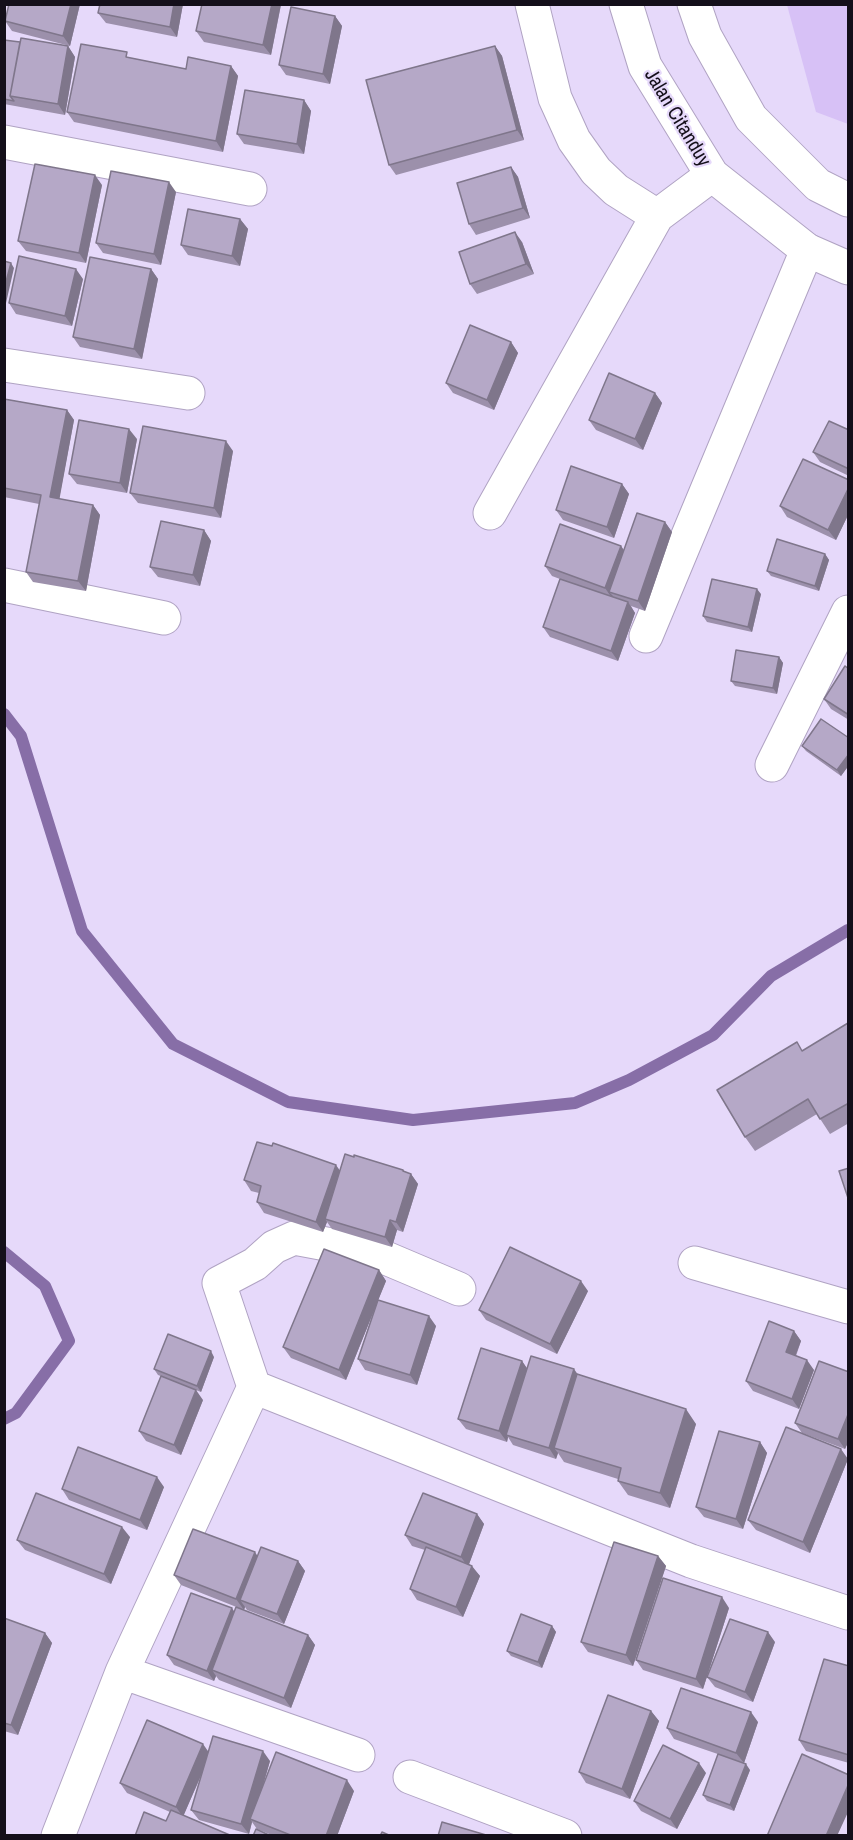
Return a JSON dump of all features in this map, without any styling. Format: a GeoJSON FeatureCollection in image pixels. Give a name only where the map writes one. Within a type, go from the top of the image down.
{"type":"FeatureCollection","features":[{"type":"Feature","properties":{"kind":"street"},"geometry":{"type":"LineString","coordinates":[[532,4],[555,98],[574,140],[596,171],[616,190],[657,216]]}},
{"type":"Feature","properties":{"kind":"street","name":"Jalan Citanduy"},"geometry":{"type":"LineString","coordinates":[[626,4],[645,66],[712,175],[807,250],[849,268]]}},
{"type":"Feature","properties":{"kind":"street"},"geometry":{"type":"LineString","coordinates":[[694,4],[705,36],[751,118],[818,186],[849,200]]}},
{"type":"Feature","properties":{"kind":"street"},"geometry":{"type":"LineString","coordinates":[[4,142],[250,189]]}},
{"type":"Feature","properties":{"kind":"street"},"geometry":{"type":"LineString","coordinates":[[490,513],[657,216],[712,175]]}},
{"type":"Feature","properties":{"kind":"street"},"geometry":{"type":"LineString","coordinates":[[646,636],[807,250]]}},
{"type":"Feature","properties":{"kind":"street"},"geometry":{"type":"LineString","coordinates":[[4,364],[188,393]]}},
{"type":"Feature","properties":{"kind":"street"},"geometry":{"type":"LineString","coordinates":[[4,585],[164,618]]}},
{"type":"Feature","properties":{"kind":"street"},"geometry":{"type":"LineString","coordinates":[[772,765],[849,612]]}},
{"type":"Feature","properties":{"kind":"street"},"geometry":{"type":"LineString","coordinates":[[58,1836],[122,1672],[254,1387],[219,1283],[255,1264],[274,1247],[294,1239],[375,1253],[459,1289]]}},
{"type":"Feature","properties":{"kind":"street"},"geometry":{"type":"LineString","coordinates":[[695,1263],[849,1307]]}},
{"type":"Feature","properties":{"kind":"street"},"geometry":{"type":"LineString","coordinates":[[254,1387],[691,1561],[849,1613]]}},
{"type":"Feature","properties":{"kind":"street"},"geometry":{"type":"LineString","coordinates":[[122,1672],[358,1755]]}},
{"type":"Feature","properties":{"kind":"street"},"geometry":{"type":"LineString","coordinates":[[410,1777],[565,1836]]}},
{"type":"Feature","properties":{"kind":"shaded area"},"geometry":{"type":"Polygon","coordinates":[[[787,5],[848,5],[848,124],[816,112],[787,5]]]}},
{"type":"Feature","properties":{"kind":"building"},"geometry":{"type":"Polygon","coordinates":[[[9,4],[71,4],[63,36],[5,21],[9,4]]]}},
{"type":"Feature","properties":{"kind":"building"},"geometry":{"type":"Polygon","coordinates":[[[100,4],[174,4],[170,27],[98,13],[100,4]]]}},
{"type":"Feature","properties":{"kind":"building"},"geometry":{"type":"Polygon","coordinates":[[[202,4],[272,4],[263,45],[196,31],[202,4]]]}},
{"type":"Feature","properties":{"kind":"building"},"geometry":{"type":"Polygon","coordinates":[[[291,7],[335,16],[323,74],[279,65],[291,7]]]}},
{"type":"Feature","properties":{"kind":"building"},"geometry":{"type":"Polygon","coordinates":[[[21,38],[68,46],[58,104],[10,96],[21,38]]]}},
{"type":"Feature","properties":{"kind":"building"},"geometry":{"type":"Polygon","coordinates":[[[4,40],[20,42],[10,96],[14,101],[4,99],[4,40]]]}},
{"type":"Feature","properties":{"kind":"building"},"geometry":{"type":"Polygon","coordinates":[[[81,44],[127,52],[126,57],[186,69],[188,57],[231,66],[216,141],[67,112],[81,44]]]}},
{"type":"Feature","properties":{"kind":"building"},"geometry":{"type":"Polygon","coordinates":[[[495,46],[517,130],[389,165],[366,80],[495,46]]]}},
{"type":"Feature","properties":{"kind":"building"},"geometry":{"type":"Polygon","coordinates":[[[245,90],[304,100],[297,144],[237,134],[245,90]]]}},
{"type":"Feature","properties":{"kind":"building"},"geometry":{"type":"Polygon","coordinates":[[[35,164],[95,175],[79,253],[18,241],[35,164]]]}},
{"type":"Feature","properties":{"kind":"building"},"geometry":{"type":"Polygon","coordinates":[[[511,167],[523,208],[469,224],[457,183],[511,167]]]}},
{"type":"Feature","properties":{"kind":"building"},"geometry":{"type":"Polygon","coordinates":[[[111,171],[169,182],[154,254],[96,243],[111,171]]]}},
{"type":"Feature","properties":{"kind":"building"},"geometry":{"type":"Polygon","coordinates":[[[188,209],[240,219],[232,256],[181,245],[188,209]]]}},
{"type":"Feature","properties":{"kind":"building"},"geometry":{"type":"Polygon","coordinates":[[[515,232],[526,264],[470,284],[459,252],[515,232]]]}},
{"type":"Feature","properties":{"kind":"building"},"geometry":{"type":"Polygon","coordinates":[[[19,256],[76,269],[65,316],[9,303],[19,256]]]}},
{"type":"Feature","properties":{"kind":"building"},"geometry":{"type":"Polygon","coordinates":[[[90,257],[151,269],[134,349],[73,337],[90,257]]]}},
{"type":"Feature","properties":{"kind":"building"},"geometry":{"type":"Polygon","coordinates":[[[4,261],[11,263],[4,289],[4,261]]]}},
{"type":"Feature","properties":{"kind":"building"},"geometry":{"type":"Polygon","coordinates":[[[470,325],[511,342],[487,400],[446,383],[470,325]]]}},
{"type":"Feature","properties":{"kind":"building"},"geometry":{"type":"Polygon","coordinates":[[[609,373],[655,393],[635,439],[589,420],[609,373]]]}},
{"type":"Feature","properties":{"kind":"building"},"geometry":{"type":"Polygon","coordinates":[[[4,399],[67,410],[50,497],[93,505],[78,581],[26,572],[41,495],[4,488],[4,399]]]}},
{"type":"Feature","properties":{"kind":"building"},"geometry":{"type":"Polygon","coordinates":[[[79,420],[129,429],[120,483],[69,474],[79,420]]]}},
{"type":"Feature","properties":{"kind":"building"},"geometry":{"type":"Polygon","coordinates":[[[829,421],[849,430],[849,469],[813,452],[829,421]]]}},
{"type":"Feature","properties":{"kind":"building"},"geometry":{"type":"Polygon","coordinates":[[[143,426],[226,441],[214,508],[130,493],[143,426]]]}},
{"type":"Feature","properties":{"kind":"building"},"geometry":{"type":"Polygon","coordinates":[[[803,459],[849,480],[849,487],[828,530],[780,506],[803,459]]]}},
{"type":"Feature","properties":{"kind":"building"},"geometry":{"type":"Polygon","coordinates":[[[571,466],[622,484],[607,527],[556,510],[571,466]]]}},
{"type":"Feature","properties":{"kind":"building"},"geometry":{"type":"Polygon","coordinates":[[[637,513],[665,522],[638,601],[609,592],[637,513]]]}},
{"type":"Feature","properties":{"kind":"building"},"geometry":{"type":"Polygon","coordinates":[[[161,521],[204,530],[193,575],[150,567],[161,521]]]}},
{"type":"Feature","properties":{"kind":"building"},"geometry":{"type":"Polygon","coordinates":[[[560,524],[621,546],[605,588],[545,566],[560,524]]]}},
{"type":"Feature","properties":{"kind":"building"},"geometry":{"type":"Polygon","coordinates":[[[777,539],[825,554],[815,586],[767,571],[777,539]]]}},
{"type":"Feature","properties":{"kind":"building"},"geometry":{"type":"Polygon","coordinates":[[[560,579],[628,602],[611,651],[543,627],[560,579]]]}},
{"type":"Feature","properties":{"kind":"building"},"geometry":{"type":"Polygon","coordinates":[[[712,579],[757,589],[748,627],[703,616],[712,579]]]}},
{"type":"Feature","properties":{"kind":"building"},"geometry":{"type":"Polygon","coordinates":[[[736,650],[779,657],[773,688],[731,681],[736,650]]]}},
{"type":"Feature","properties":{"kind":"building"},"geometry":{"type":"Polygon","coordinates":[[[845,666],[849,669],[849,715],[824,699],[845,666]]]}},
{"type":"Feature","properties":{"kind":"building"},"geometry":{"type":"Polygon","coordinates":[[[821,719],[849,738],[849,754],[837,770],[802,746],[821,719]]]}},
{"type":"Feature","properties":{"kind":"building"},"geometry":{"type":"Polygon","coordinates":[[[848,1023],[849,1103],[820,1119],[808,1099],[745,1137],[717,1090],[797,1042],[802,1051],[848,1023]]]}},
{"type":"Feature","properties":{"kind":"building"},"geometry":{"type":"Polygon","coordinates":[[[257,1142],[272,1146],[273,1143],[336,1165],[316,1222],[257,1202],[261,1186],[244,1180],[257,1142]]]}},
{"type":"Feature","properties":{"kind":"building"},"geometry":{"type":"Polygon","coordinates":[[[345,1154],[411,1174],[396,1222],[390,1220],[385,1237],[325,1219],[345,1154]]]}},
{"type":"Feature","properties":{"kind":"building"},"geometry":{"type":"Polygon","coordinates":[[[849,1168],[849,1201],[839,1171],[849,1168]]]}},
{"type":"Feature","properties":{"kind":"building"},"geometry":{"type":"Polygon","coordinates":[[[510,1247],[581,1281],[550,1344],[479,1310],[510,1247]]]}},
{"type":"Feature","properties":{"kind":"building"},"geometry":{"type":"Polygon","coordinates":[[[324,1249],[379,1270],[339,1370],[283,1347],[324,1249]]]}},
{"type":"Feature","properties":{"kind":"building"},"geometry":{"type":"Polygon","coordinates":[[[378,1300],[429,1316],[410,1375],[358,1359],[378,1300]]]}},
{"type":"Feature","properties":{"kind":"building"},"geometry":{"type":"Polygon","coordinates":[[[769,1321],[794,1331],[786,1352],[807,1360],[792,1399],[746,1381],[769,1321]]]}},
{"type":"Feature","properties":{"kind":"building"},"geometry":{"type":"Polygon","coordinates":[[[168,1334],[211,1351],[197,1386],[154,1369],[168,1334]]]}},
{"type":"Feature","properties":{"kind":"building"},"geometry":{"type":"Polygon","coordinates":[[[481,1348],[522,1361],[499,1431],[458,1419],[481,1348]]]}},
{"type":"Feature","properties":{"kind":"building"},"geometry":{"type":"Polygon","coordinates":[[[531,1356],[574,1369],[549,1448],[506,1435],[531,1356]]]}},
{"type":"Feature","properties":{"kind":"building"},"geometry":{"type":"Polygon","coordinates":[[[819,1361],[849,1372],[849,1412],[838,1439],[795,1423],[819,1361]]]}},
{"type":"Feature","properties":{"kind":"building"},"geometry":{"type":"Polygon","coordinates":[[[577,1374],[686,1409],[660,1493],[618,1481],[621,1468],[554,1448],[577,1374]]]}},
{"type":"Feature","properties":{"kind":"building"},"geometry":{"type":"Polygon","coordinates":[[[161,1376],[196,1390],[174,1445],[139,1431],[161,1376]]]}},
{"type":"Feature","properties":{"kind":"building"},"geometry":{"type":"Polygon","coordinates":[[[786,1427],[841,1449],[803,1542],[748,1520],[786,1427]]]}},
{"type":"Feature","properties":{"kind":"building"},"geometry":{"type":"Polygon","coordinates":[[[719,1431],[760,1442],[736,1519],[696,1507],[719,1431]]]}},
{"type":"Feature","properties":{"kind":"building"},"geometry":{"type":"Polygon","coordinates":[[[78,1447],[157,1477],[140,1520],[62,1489],[78,1447]]]}},
{"type":"Feature","properties":{"kind":"building"},"geometry":{"type":"Polygon","coordinates":[[[36,1493],[122,1527],[104,1574],[17,1540],[36,1493]]]}},
{"type":"Feature","properties":{"kind":"building"},"geometry":{"type":"Polygon","coordinates":[[[423,1493],[477,1514],[461,1557],[405,1535],[423,1493]]]}},
{"type":"Feature","properties":{"kind":"building"},"geometry":{"type":"Polygon","coordinates":[[[193,1529],[255,1552],[236,1599],[174,1575],[193,1529]]]}},
{"type":"Feature","properties":{"kind":"building"},"geometry":{"type":"Polygon","coordinates":[[[614,1542],[658,1556],[626,1655],[581,1642],[614,1542]]]}},
{"type":"Feature","properties":{"kind":"building"},"geometry":{"type":"Polygon","coordinates":[[[261,1547],[298,1561],[277,1614],[240,1600],[261,1547]]]}},
{"type":"Feature","properties":{"kind":"building"},"geometry":{"type":"Polygon","coordinates":[[[426,1547],[472,1566],[456,1607],[410,1589],[426,1547]]]}},
{"type":"Feature","properties":{"kind":"building"},"geometry":{"type":"Polygon","coordinates":[[[663,1578],[722,1597],[696,1679],[636,1660],[663,1578]]]}},
{"type":"Feature","properties":{"kind":"building"},"geometry":{"type":"Polygon","coordinates":[[[191,1593],[232,1608],[207,1671],[167,1655],[191,1593]]]}},
{"type":"Feature","properties":{"kind":"building"},"geometry":{"type":"Polygon","coordinates":[[[236,1607],[308,1635],[284,1698],[212,1670],[236,1607]]]}},
{"type":"Feature","properties":{"kind":"building"},"geometry":{"type":"Polygon","coordinates":[[[521,1614],[552,1626],[538,1662],[507,1651],[521,1614]]]}},
{"type":"Feature","properties":{"kind":"building"},"geometry":{"type":"Polygon","coordinates":[[[4,1618],[45,1633],[11,1725],[4,1723],[4,1618]]]}},
{"type":"Feature","properties":{"kind":"building"},"geometry":{"type":"Polygon","coordinates":[[[730,1619],[768,1632],[745,1692],[707,1677],[730,1619]]]}},
{"type":"Feature","properties":{"kind":"building"},"geometry":{"type":"Polygon","coordinates":[[[824,1659],[849,1666],[849,1755],[799,1740],[824,1659]]]}},
{"type":"Feature","properties":{"kind":"building"},"geometry":{"type":"Polygon","coordinates":[[[681,1688],[751,1712],[736,1753],[667,1728],[681,1688]]]}},
{"type":"Feature","properties":{"kind":"building"},"geometry":{"type":"Polygon","coordinates":[[[608,1695],[651,1711],[622,1789],[579,1772],[608,1695]]]}},
{"type":"Feature","properties":{"kind":"building"},"geometry":{"type":"Polygon","coordinates":[[[147,1720],[203,1744],[176,1807],[120,1783],[147,1720]]]}},
{"type":"Feature","properties":{"kind":"building"},"geometry":{"type":"Polygon","coordinates":[[[213,1736],[263,1751],[241,1824],[191,1810],[213,1736]]]}},
{"type":"Feature","properties":{"kind":"building"},"geometry":{"type":"Polygon","coordinates":[[[663,1745],[699,1763],[670,1819],[634,1801],[663,1745]]]}},
{"type":"Feature","properties":{"kind":"building"},"geometry":{"type":"Polygon","coordinates":[[[276,1752],[347,1780],[326,1836],[293,1836],[250,1819],[276,1752]]]}},
{"type":"Feature","properties":{"kind":"building"},"geometry":{"type":"Polygon","coordinates":[[[718,1754],[746,1764],[730,1805],[703,1795],[718,1754]]]}},
{"type":"Feature","properties":{"kind":"building"},"geometry":{"type":"Polygon","coordinates":[[[802,1754],[849,1775],[849,1783],[826,1836],[767,1836],[802,1754]]]}},
{"type":"Feature","properties":{"kind":"building"},"geometry":{"type":"Polygon","coordinates":[[[171,1810],[232,1836],[135,1836],[144,1812],[166,1821],[171,1810]]]}},
{"type":"Feature","properties":{"kind":"building"},"geometry":{"type":"Polygon","coordinates":[[[442,1822],[486,1835],[486,1836],[438,1836],[442,1822]]]}},
{"type":"Feature","properties":{"kind":"building"},"geometry":{"type":"Polygon","coordinates":[[[256,1829],[271,1836],[253,1836],[256,1829]]]}},
{"type":"Feature","properties":{"kind":"waterway"},"geometry":{"type":"LineString","coordinates":[[4,714],[21,736],[82,931],[173,1044],[288,1102],[413,1120],[575,1103],[629,1080],[713,1035],[771,976],[848,930]]}},
{"type":"Feature","properties":{"kind":"waterway"},"geometry":{"type":"LineString","coordinates":[[4,1252],[45,1286],[69,1341],[16,1413],[4,1419]]}}]}
